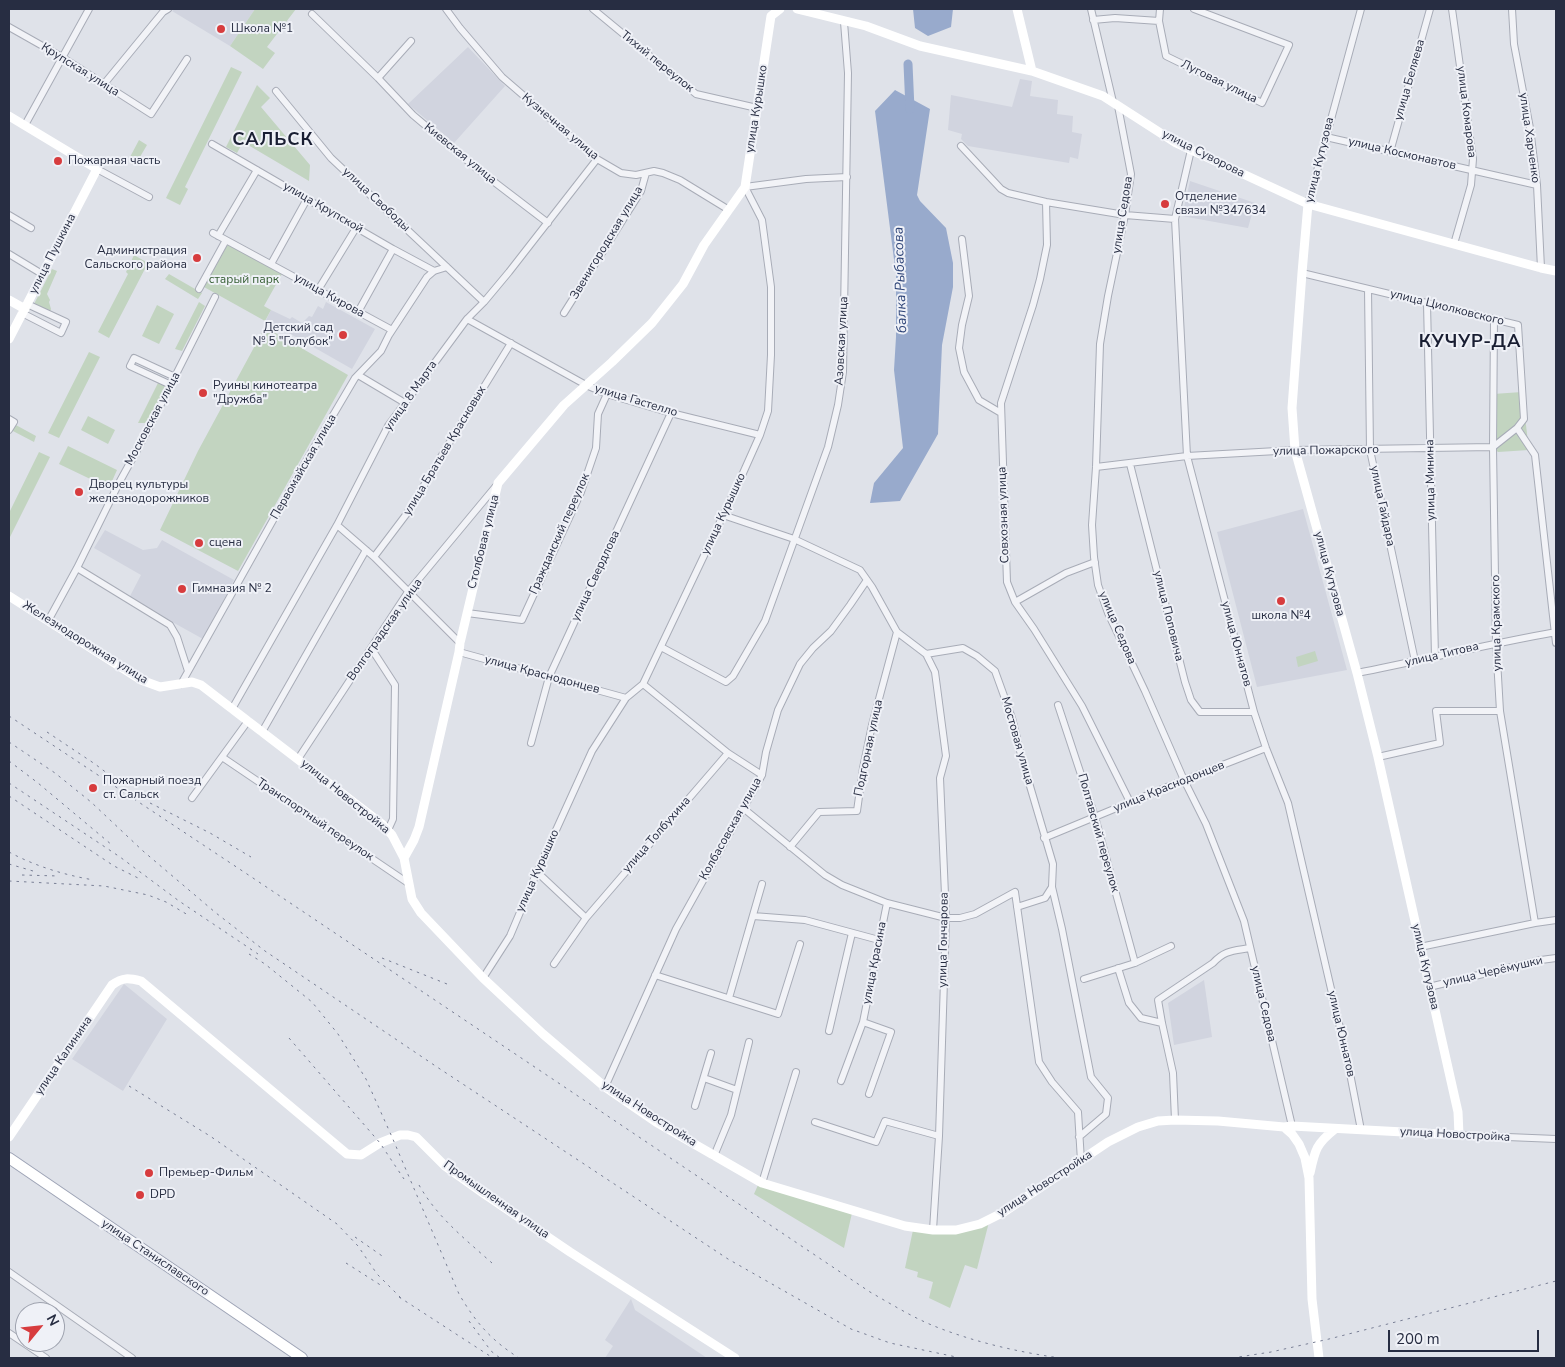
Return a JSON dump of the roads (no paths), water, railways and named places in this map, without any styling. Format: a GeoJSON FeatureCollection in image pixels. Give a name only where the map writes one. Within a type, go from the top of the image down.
{"type":"FeatureCollection","features":[{"type":"Feature","properties":{"kind":"main road","name":"улица Курышко"},"geometry":{"type":"LineString","coordinates":[[745,187],[771,16],[780,9]]}},
{"type":"Feature","properties":{"kind":"main road","name":"улица Суворова"},"geometry":{"type":"LineString","coordinates":[[797,9],[866,26],[920,46],[1032,71],[1103,96],[1176,143],[1308,204],[1556,271]]}},
{"type":"Feature","properties":{"kind":"main road"},"geometry":{"type":"LineString","coordinates":[[1017,9],[1032,71]]}},
{"type":"Feature","properties":{"kind":"main road"},"geometry":{"type":"LineString","coordinates":[[9,116],[97,169]]}},
{"type":"Feature","properties":{"kind":"main road","name":"улица Пушкина"},"geometry":{"type":"LineString","coordinates":[[9,339],[97,169]]}},
{"type":"Feature","properties":{"kind":"main road","name":"Столбовая улица"},"geometry":{"type":"LineString","coordinates":[[404,858],[420,827],[459,648],[498,483],[564,405],[652,323],[683,284],[704,245],[745,187]]}},
{"type":"Feature","properties":{"kind":"main road","name":"улица Кутузова"},"geometry":{"type":"LineString","coordinates":[[1308,204],[1292,408],[1295,450],[1378,756],[1458,1112],[1459,1135]]}},
{"type":"Feature","properties":{"kind":"main road"},"geometry":{"type":"LineString","coordinates":[[9,300],[25,308]]}},
{"type":"Feature","properties":{"kind":"main road","name":"Железнодорожная улица"},"geometry":{"type":"LineString","coordinates":[[9,596],[141,680],[160,687],[192,682]]}},
{"type":"Feature","properties":{"kind":"main road","name":"улица Новостройка"},"geometry":{"type":"LineString","coordinates":[[192,682],[201,685],[382,824],[392,834],[404,858],[412,899],[421,914],[543,1034],[606,1088],[656,1122],[762,1184],[904,1226],[933,1230],[956,1230],[980,1224],[1004,1212],[1108,1142],[1138,1127],[1158,1121],[1218,1121],[1459,1135]]}},
{"type":"Feature","properties":{"kind":"main road","name":"улица Калинина"},"geometry":{"type":"LineString","coordinates":[[9,1137],[112,985],[121,978]]}},
{"type":"Feature","properties":{"kind":"main road","name":"Промышленная улица"},"geometry":{"type":"LineString","coordinates":[[121,978],[141,981],[347,1154],[361,1155],[380,1142],[400,1135],[416,1137],[445,1166],[483,1193],[570,1252],[734,1358]]}},
{"type":"Feature","properties":{"kind":"main road"},"geometry":{"type":"LineString","coordinates":[[1288,1126],[1305,1158],[1309,1178],[1312,1299],[1319,1358]]}},
{"type":"Feature","properties":{"kind":"main road"},"geometry":{"type":"LineString","coordinates":[[1309,1178],[1317,1146],[1334,1129]]}},
{"type":"Feature","properties":{"kind":"main road","name":"улица Станиславского"},"geometry":{"type":"LineString","coordinates":[[9,1158],[302,1358]]}},
{"type":"Feature","properties":{"kind":"street"},"geometry":{"type":"LineString","coordinates":[[25,125],[89,9]]}},
{"type":"Feature","properties":{"kind":"street","name":"Кузнечная улица"},"geometry":{"type":"LineString","coordinates":[[446,9],[502,77],[596,159],[621,173],[636,175],[654,171],[672,176],[729,210]]}},
{"type":"Feature","properties":{"kind":"street","name":"Тихий переулок"},"geometry":{"type":"LineString","coordinates":[[593,9],[696,94],[757,108]]}},
{"type":"Feature","properties":{"kind":"street","name":"улица Седова"},"geometry":{"type":"LineString","coordinates":[[1091,9],[1131,174],[1100,344],[1092,525],[1098,585],[1108,613],[1206,824],[1244,921],[1288,1126]]}},
{"type":"Feature","properties":{"kind":"street","name":"Луговая улица"},"geometry":{"type":"LineString","coordinates":[[1160,9],[1159,22],[1166,56],[1262,103],[1289,44],[1194,9]]}},
{"type":"Feature","properties":{"kind":"street","name":"улица Кутузова"},"geometry":{"type":"LineString","coordinates":[[1308,204],[1361,9]]}},
{"type":"Feature","properties":{"kind":"street","name":"улица Беляева"},"geometry":{"type":"LineString","coordinates":[[1390,152],[1430,9]]}},
{"type":"Feature","properties":{"kind":"street","name":"улица Комарова"},"geometry":{"type":"LineString","coordinates":[[1452,9],[1473,159],[1471,185],[1454,244]]}},
{"type":"Feature","properties":{"kind":"street","name":"улица Харченко"},"geometry":{"type":"LineString","coordinates":[[1512,9],[1514,44],[1530,128],[1537,185],[1541,268]]}},
{"type":"Feature","properties":{"kind":"street"},"geometry":{"type":"LineString","coordinates":[[104,84],[162,10]]}},
{"type":"Feature","properties":{"kind":"street","name":"Киевская улица"},"geometry":{"type":"LineString","coordinates":[[312,14],[378,78],[413,116],[548,224]]}},
{"type":"Feature","properties":{"kind":"street"},"geometry":{"type":"LineString","coordinates":[[1093,20],[1115,18],[1159,22]]}},
{"type":"Feature","properties":{"kind":"street","name":"Азовская улица"},"geometry":{"type":"LineString","coordinates":[[661,647],[726,682],[733,676],[765,621],[828,447],[838,406],[843,372],[848,73],[844,22]]}},
{"type":"Feature","properties":{"kind":"street","name":"Крупская улица"},"geometry":{"type":"LineString","coordinates":[[9,27],[62,57],[151,114],[187,59]]}},
{"type":"Feature","properties":{"kind":"street"},"geometry":{"type":"LineString","coordinates":[[378,78],[411,40]]}},
{"type":"Feature","properties":{"kind":"street","name":"улица Свободы"},"geometry":{"type":"LineString","coordinates":[[276,91],[331,158],[484,302]]}},
{"type":"Feature","properties":{"kind":"street","name":"улица Космонавтов"},"geometry":{"type":"LineString","coordinates":[[1326,137],[1537,185]]}},
{"type":"Feature","properties":{"kind":"street","name":"улица Крупской"},"geometry":{"type":"LineString","coordinates":[[212,144],[434,271]]}},
{"type":"Feature","properties":{"kind":"street"},"geometry":{"type":"LineString","coordinates":[[961,146],[1001,189],[1008,192],[1046,202],[1125,215],[1175,219]]}},
{"type":"Feature","properties":{"kind":"street","name":"улица Юннатов"},"geometry":{"type":"LineString","coordinates":[[1191,150],[1175,219],[1187,456],[1254,712],[1288,803],[1347,1058],[1361,1130]]}},
{"type":"Feature","properties":{"kind":"street","name":"улица 8 Марта"},"geometry":{"type":"LineString","coordinates":[[232,709],[337,525],[388,426],[467,319],[484,302],[548,224],[596,159]]}},
{"type":"Feature","properties":{"kind":"street"},"geometry":{"type":"LineString","coordinates":[[97,169],[149,197]]}},
{"type":"Feature","properties":{"kind":"street","name":"улица Кирова"},"geometry":{"type":"LineString","coordinates":[[257,170],[216,234],[392,330]]}},
{"type":"Feature","properties":{"kind":"street","name":"Звенигородская улица"},"geometry":{"type":"LineString","coordinates":[[564,313],[641,191],[646,173]]}},
{"type":"Feature","properties":{"kind":"street"},"geometry":{"type":"LineString","coordinates":[[745,187],[806,179],[847,177]]}},
{"type":"Feature","properties":{"kind":"street","name":"улица Курышко"},"geometry":{"type":"LineString","coordinates":[[484,978],[510,936],[592,751],[626,698],[643,684],[760,435],[768,411],[771,355],[771,287],[762,220],[745,187]]}},
{"type":"Feature","properties":{"kind":"street"},"geometry":{"type":"LineString","coordinates":[[271,264],[307,199]]}},
{"type":"Feature","properties":{"kind":"street","name":"Совхозная улица"},"geometry":{"type":"LineString","coordinates":[[1046,202],[1047,245],[1033,305],[1001,403],[1006,582],[1014,602],[1034,629],[1082,706],[1130,802]]}},
{"type":"Feature","properties":{"kind":"street"},"geometry":{"type":"LineString","coordinates":[[9,215],[31,228]]}},
{"type":"Feature","properties":{"kind":"street"},"geometry":{"type":"LineString","coordinates":[[318,290],[356,228]]}},
{"type":"Feature","properties":{"kind":"street"},"geometry":{"type":"LineString","coordinates":[[962,239],[969,296],[962,325],[959,348],[960,356],[964,372],[979,400],[1001,413]]}},
{"type":"Feature","properties":{"kind":"street"},"geometry":{"type":"LineString","coordinates":[[199,289],[226,240]]}},
{"type":"Feature","properties":{"kind":"street"},"geometry":{"type":"LineString","coordinates":[[358,312],[393,249]]}},
{"type":"Feature","properties":{"kind":"street"},"geometry":{"type":"LineString","coordinates":[[9,254],[42,274]]}},
{"type":"Feature","properties":{"kind":"street"},"geometry":{"type":"LineString","coordinates":[[434,271],[447,268]]}},
{"type":"Feature","properties":{"kind":"street","name":"Первомайская улица"},"geometry":{"type":"LineString","coordinates":[[181,684],[309,456],[358,375],[381,351],[392,330],[427,277],[434,271]]}},
{"type":"Feature","properties":{"kind":"street","name":"улица Циолковского"},"geometry":{"type":"LineString","coordinates":[[1302,273],[1518,325],[1524,419],[1518,428]]}},
{"type":"Feature","properties":{"kind":"street","name":"улица Гайдара"},"geometry":{"type":"LineString","coordinates":[[1368,289],[1370,450],[1415,661]]}},
{"type":"Feature","properties":{"kind":"street","name":"Московская улица"},"geometry":{"type":"LineString","coordinates":[[48,621],[215,297]]}},
{"type":"Feature","properties":{"kind":"street","name":"улица Минина"},"geometry":{"type":"LineString","coordinates":[[1427,303],[1435,657]]}},
{"type":"Feature","properties":{"kind":"street"},"geometry":{"type":"LineString","coordinates":[[25,308],[66,322],[61,333],[25,308]]}},
{"type":"Feature","properties":{"kind":"street","name":"улица Гастелло"},"geometry":{"type":"LineString","coordinates":[[467,319],[586,385],[607,394],[671,413],[760,435]]}},
{"type":"Feature","properties":{"kind":"street","name":"улица Крамского"},"geometry":{"type":"LineString","coordinates":[[1494,319],[1493,448],[1496,642],[1500,711],[1535,923]]}},
{"type":"Feature","properties":{"kind":"street","name":"улица Братьев Красновых"},"geometry":{"type":"LineString","coordinates":[[374,557],[408,512],[511,343]]}},
{"type":"Feature","properties":{"kind":"street"},"geometry":{"type":"LineString","coordinates":[[171,385],[130,366],[134,358],[175,377]]}},
{"type":"Feature","properties":{"kind":"street"},"geometry":{"type":"LineString","coordinates":[[358,375],[405,402]]}},
{"type":"Feature","properties":{"kind":"street","name":"Гражданский переулок"},"geometry":{"type":"LineString","coordinates":[[467,613],[522,620],[581,492],[596,448],[598,414],[607,394]]}},
{"type":"Feature","properties":{"kind":"street","name":"улица Свердлова"},"geometry":{"type":"LineString","coordinates":[[531,743],[549,677],[671,413]]}},
{"type":"Feature","properties":{"kind":"street"},"geometry":{"type":"LineString","coordinates":[[9,419],[14,422],[9,430]]}},
{"type":"Feature","properties":{"kind":"street"},"geometry":{"type":"LineString","coordinates":[[1493,448],[1518,428],[1535,455],[1556,643]]}},
{"type":"Feature","properties":{"kind":"street","name":"улица Пожарского"},"geometry":{"type":"LineString","coordinates":[[1096,467],[1187,456],[1295,450],[1493,448]]}},
{"type":"Feature","properties":{"kind":"street","name":"улица Поповича"},"geometry":{"type":"LineString","coordinates":[[1130,464],[1191,700],[1200,712],[1254,712]]}},
{"type":"Feature","properties":{"kind":"street","name":"Волгоградская улица"},"geometry":{"type":"LineString","coordinates":[[298,759],[408,592],[498,483]]}},
{"type":"Feature","properties":{"kind":"street"},"geometry":{"type":"LineString","coordinates":[[723,515],[794,539],[860,570],[897,632],[926,654]]}},
{"type":"Feature","properties":{"kind":"street","name":"улица Краснодонцев"},"geometry":{"type":"LineString","coordinates":[[337,525],[374,557],[459,648],[549,677],[626,698]]}},
{"type":"Feature","properties":{"kind":"street"},"geometry":{"type":"LineString","coordinates":[[262,732],[366,550]]}},
{"type":"Feature","properties":{"kind":"street"},"geometry":{"type":"LineString","coordinates":[[1014,602],[1066,573],[1095,562]]}},
{"type":"Feature","properties":{"kind":"street"},"geometry":{"type":"LineString","coordinates":[[77,568],[170,625],[188,670]]}},
{"type":"Feature","properties":{"kind":"street","name":"Колбасовская улица"},"geometry":{"type":"LineString","coordinates":[[606,1088],[676,929],[762,775],[766,752],[778,710],[800,664],[830,631],[867,580]]}},
{"type":"Feature","properties":{"kind":"street","name":"Подгорная улица"},"geometry":{"type":"LineString","coordinates":[[790,847],[819,812],[857,812],[863,768],[872,725],[897,632]]}},
{"type":"Feature","properties":{"kind":"street","name":"улица Титова"},"geometry":{"type":"LineString","coordinates":[[1357,673],[1496,642],[1556,632]]}},
{"type":"Feature","properties":{"kind":"street"},"geometry":{"type":"LineString","coordinates":[[372,648],[395,685],[393,819],[388,830]]}},
{"type":"Feature","properties":{"kind":"street","name":"Мостовая улица"},"geometry":{"type":"LineString","coordinates":[[926,654],[963,648],[977,656],[995,671],[1012,718],[1044,838],[1053,864],[1052,887],[1091,1077],[1108,1098],[1106,1114],[1079,1137]]}},
{"type":"Feature","properties":{"kind":"street","name":"улица Гончарова"},"geometry":{"type":"LineString","coordinates":[[926,654],[935,672],[946,756],[940,778],[946,918],[939,1136],[933,1230]]}},
{"type":"Feature","properties":{"kind":"street"},"geometry":{"type":"LineString","coordinates":[[643,684],[728,753],[762,775]]}},
{"type":"Feature","properties":{"kind":"street","name":"Полтавский переулок"},"geometry":{"type":"LineString","coordinates":[[1058,705],[1095,817],[1135,963]]}},
{"type":"Feature","properties":{"kind":"street"},"geometry":{"type":"LineString","coordinates":[[1378,756],[1440,743],[1436,711],[1500,711]]}},
{"type":"Feature","properties":{"kind":"street"},"geometry":{"type":"LineString","coordinates":[[192,798],[248,721]]}},
{"type":"Feature","properties":{"kind":"street","name":"улица Краснодонцев"},"geometry":{"type":"LineString","coordinates":[[1044,838],[1266,748]]}},
{"type":"Feature","properties":{"kind":"street","name":"улица Толбухина"},"geometry":{"type":"LineString","coordinates":[[554,964],[586,918],[728,753]]}},
{"type":"Feature","properties":{"kind":"street","name":"Транспортный переулок"},"geometry":{"type":"LineString","coordinates":[[222,757],[408,883]]}},
{"type":"Feature","properties":{"kind":"street"},"geometry":{"type":"LineString","coordinates":[[743,808],[824,875],[842,885],[886,903],[946,918],[960,918],[975,914],[1014,892],[1039,1062],[1052,1082],[1078,1112],[1081,1161]]}},
{"type":"Feature","properties":{"kind":"street"},"geometry":{"type":"LineString","coordinates":[[537,872],[586,918]]}},
{"type":"Feature","properties":{"kind":"street"},"geometry":{"type":"LineString","coordinates":[[729,998],[762,884]]}},
{"type":"Feature","properties":{"kind":"street"},"geometry":{"type":"LineString","coordinates":[[1017,907],[1044,898],[1052,887]]}},
{"type":"Feature","properties":{"kind":"street","name":"улица Красина"},"geometry":{"type":"LineString","coordinates":[[841,1081],[863,1022],[886,903]]}},
{"type":"Feature","properties":{"kind":"street"},"geometry":{"type":"LineString","coordinates":[[753,916],[805,920],[879,940]]}},
{"type":"Feature","properties":{"kind":"street"},"geometry":{"type":"LineString","coordinates":[[1420,946],[1556,920]]}},
{"type":"Feature","properties":{"kind":"street"},"geometry":{"type":"LineString","coordinates":[[829,1031],[852,933]]}},
{"type":"Feature","properties":{"kind":"street"},"geometry":{"type":"LineString","coordinates":[[655,975],[778,1014],[800,944]]}},
{"type":"Feature","properties":{"kind":"street"},"geometry":{"type":"LineString","coordinates":[[1084,979],[1135,963],[1171,946]]}},
{"type":"Feature","properties":{"kind":"street"},"geometry":{"type":"LineString","coordinates":[[1175,1120],[1173,1073],[1158,1000],[1213,963],[1220,955],[1227,951],[1250,948]]}},
{"type":"Feature","properties":{"kind":"street","name":"улица Черёмушки"},"geometry":{"type":"LineString","coordinates":[[1430,987],[1556,958]]}},
{"type":"Feature","properties":{"kind":"street"},"geometry":{"type":"LineString","coordinates":[[1118,968],[1129,1004],[1141,1018],[1162,1023]]}},
{"type":"Feature","properties":{"kind":"street","name":"улица Красина"},"geometry":{"type":"LineString","coordinates":[[863,1022],[891,1032],[869,1094]]}},
{"type":"Feature","properties":{"kind":"street"},"geometry":{"type":"LineString","coordinates":[[714,1156],[731,1115],[749,1042]]}},
{"type":"Feature","properties":{"kind":"street"},"geometry":{"type":"LineString","coordinates":[[695,1106],[711,1052]]}},
{"type":"Feature","properties":{"kind":"street"},"geometry":{"type":"LineString","coordinates":[[762,1184],[796,1072]]}},
{"type":"Feature","properties":{"kind":"street"},"geometry":{"type":"LineString","coordinates":[[704,1078],[737,1090]]}},
{"type":"Feature","properties":{"kind":"street"},"geometry":{"type":"LineString","coordinates":[[815,1122],[876,1142],[885,1122],[939,1136]]}},
{"type":"Feature","properties":{"kind":"street","name":"улица Новостройка"},"geometry":{"type":"LineString","coordinates":[[1459,1135],[1556,1139]]}},
{"type":"Feature","properties":{"kind":"street"},"geometry":{"type":"LineString","coordinates":[[9,1272],[132,1358]]}},
{"type":"Feature","properties":{"kind":"street"},"geometry":{"type":"LineString","coordinates":[[9,1333],[46,1358]]}},
{"type":"Feature","properties":{"kind":"water"},"geometry":{"type":"Polygon","coordinates":[[[913,9],[953,9],[951,27],[928,36],[915,28],[913,9]]]}},
{"type":"Feature","properties":{"kind":"water"},"geometry":{"type":"Polygon","coordinates":[[[895,90],[930,109],[917,195],[920,201],[946,228],[953,263],[953,287],[942,345],[938,434],[900,501],[870,503],[874,483],[903,448],[894,370],[896,275],[875,111],[895,90]]]}},
{"type":"Feature","properties":{"kind":"waterway","name":"балка Рыбасова"},"geometry":{"type":"LineString","coordinates":[[908,64],[910,109]]}},
{"type":"Feature","properties":{"kind":"railway"},"geometry":{"type":"LineString","coordinates":[[9,716],[870,1292],[918,1319],[949,1332],[996,1346],[1060,1358]]}},
{"type":"Feature","properties":{"kind":"railway"},"geometry":{"type":"LineString","coordinates":[[47,732],[116,780]]}},
{"type":"Feature","properties":{"kind":"railway"},"geometry":{"type":"LineString","coordinates":[[9,742],[55,773],[91,802],[143,851],[216,913],[265,951],[728,1259],[851,1329],[890,1343],[961,1358]]}},
{"type":"Feature","properties":{"kind":"railway"},"geometry":{"type":"LineString","coordinates":[[9,761],[112,845]]}},
{"type":"Feature","properties":{"kind":"railway"},"geometry":{"type":"LineString","coordinates":[[9,783],[120,857],[179,901],[258,954]]}},
{"type":"Feature","properties":{"kind":"railway"},"geometry":{"type":"LineString","coordinates":[[9,796],[114,866],[142,880]]}},
{"type":"Feature","properties":{"kind":"railway"},"geometry":{"type":"LineString","coordinates":[[150,803],[210,833],[251,857]]}},
{"type":"Feature","properties":{"kind":"railway"},"geometry":{"type":"LineString","coordinates":[[9,852],[29,862],[50,869],[94,880]]}},
{"type":"Feature","properties":{"kind":"railway"},"geometry":{"type":"LineString","coordinates":[[9,864],[33,871]]}},
{"type":"Feature","properties":{"kind":"railway"},"geometry":{"type":"LineString","coordinates":[[22,875],[59,876]]}},
{"type":"Feature","properties":{"kind":"railway"},"geometry":{"type":"LineString","coordinates":[[9,881],[104,886],[148,895],[166,902],[188,915]]}},
{"type":"Feature","properties":{"kind":"railway"},"geometry":{"type":"LineString","coordinates":[[249,954],[265,964],[312,1002],[338,1034],[366,1079],[459,1294],[485,1330],[519,1358]]}},
{"type":"Feature","properties":{"kind":"railway"},"geometry":{"type":"LineString","coordinates":[[382,958],[447,984]]}},
{"type":"Feature","properties":{"kind":"railway"},"geometry":{"type":"LineString","coordinates":[[289,1038],[380,1143],[404,1179]]}},
{"type":"Feature","properties":{"kind":"railway"},"geometry":{"type":"LineString","coordinates":[[129,1086],[210,1136],[337,1224],[358,1246],[377,1274],[403,1300]]}},
{"type":"Feature","properties":{"kind":"railway"},"geometry":{"type":"LineString","coordinates":[[419,1185],[426,1197],[443,1217],[492,1263]]}},
{"type":"Feature","properties":{"kind":"railway"},"geometry":{"type":"LineString","coordinates":[[355,1237],[385,1258]]}},
{"type":"Feature","properties":{"kind":"railway"},"geometry":{"type":"LineString","coordinates":[[346,1263],[382,1286]]}},
{"type":"Feature","properties":{"kind":"railway"},"geometry":{"type":"LineString","coordinates":[[1232,1358],[1271,1352],[1329,1339],[1556,1281]]}},
{"type":"Feature","properties":{"kind":"railway"},"geometry":{"type":"LineString","coordinates":[[399,1297],[493,1358]]}},
{"type":"Feature","properties":{"kind":"railway"},"geometry":{"type":"LineString","coordinates":[[469,1321],[491,1351],[500,1358]]}},
{"type":"Feature","properties":{"kind":"place","name":"Школа №1"},"geometry":{"type":"Point","coordinates":[221,29]}},
{"type":"Feature","properties":{"kind":"place","name":"Пожарная часть"},"geometry":{"type":"Point","coordinates":[58,161]}},
{"type":"Feature","properties":{"kind":"place","name":"Отделение связи №347634"},"geometry":{"type":"Point","coordinates":[1165,204]}},
{"type":"Feature","properties":{"kind":"place","name":"Администрация Сальского района"},"geometry":{"type":"Point","coordinates":[197,258]}},
{"type":"Feature","properties":{"kind":"place","name":"Детский сад № 5 \"Голубок\""},"geometry":{"type":"Point","coordinates":[343,335]}},
{"type":"Feature","properties":{"kind":"place","name":"Руины кинотеатра \"Дружба\""},"geometry":{"type":"Point","coordinates":[203,393]}},
{"type":"Feature","properties":{"kind":"place","name":"Дворец культуры железнодорожников"},"geometry":{"type":"Point","coordinates":[79,492]}},
{"type":"Feature","properties":{"kind":"place","name":"сцена"},"geometry":{"type":"Point","coordinates":[199,543]}},
{"type":"Feature","properties":{"kind":"place","name":"Гимназия № 2"},"geometry":{"type":"Point","coordinates":[182,589]}},
{"type":"Feature","properties":{"kind":"place","name":"школа №4"},"geometry":{"type":"Point","coordinates":[1281,601]}},
{"type":"Feature","properties":{"kind":"place","name":"Пожарный поезд ст. Сальск"},"geometry":{"type":"Point","coordinates":[93,788]}},
{"type":"Feature","properties":{"kind":"place","name":"Премьер-Фильм"},"geometry":{"type":"Point","coordinates":[149,1173]}},
{"type":"Feature","properties":{"kind":"place","name":"DPD"},"geometry":{"type":"Point","coordinates":[140,1195]}},
{"type":"Feature","properties":{"kind":"district","name":"САЛЬСК"},"geometry":{"type":"Point","coordinates":[273,141]}},
{"type":"Feature","properties":{"kind":"district","name":"КУЧУР-ДА"},"geometry":{"type":"Point","coordinates":[1470,343]}},
{"type":"Feature","properties":{"kind":"park label","name":"старый парк"},"geometry":{"type":"Point","coordinates":[244,280]}}]}
